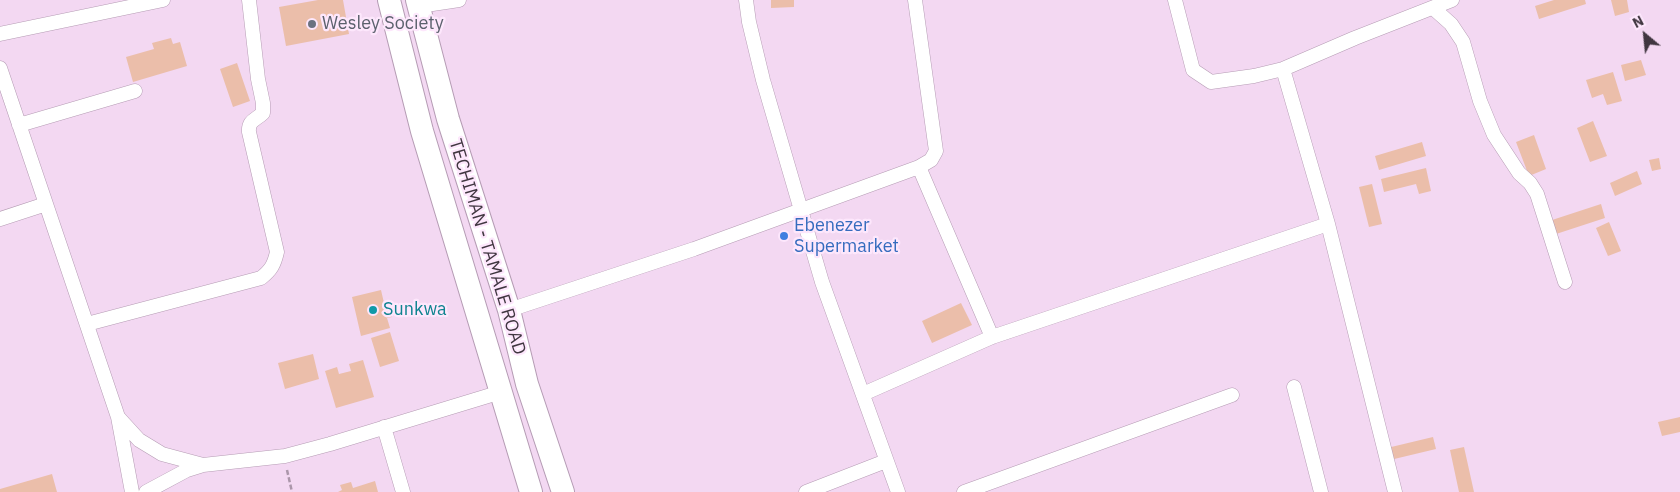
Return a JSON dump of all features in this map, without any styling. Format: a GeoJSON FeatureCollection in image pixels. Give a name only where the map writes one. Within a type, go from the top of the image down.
{"type":"FeatureCollection","features":[{"type":"Feature","properties":{"kind":"highway","name":"TECHIMAN - TAMALE ROAD"},"geometry":{"type":"LineString","coordinates":[[389,0],[422,131],[531,492]]}},
{"type":"Feature","properties":{"kind":"highway","name":"TECHIMAN - TAMALE ROAD"},"geometry":{"type":"LineString","coordinates":[[418,3],[448,119],[509,310],[527,384],[563,486]]}},
{"type":"Feature","properties":{"kind":"highway"},"geometry":{"type":"LineString","coordinates":[[501,392],[527,384]]}},
{"type":"Feature","properties":{"kind":"street"},"geometry":{"type":"LineString","coordinates":[[0,34],[163,0]]}},
{"type":"Feature","properties":{"kind":"street"},"geometry":{"type":"LineString","coordinates":[[87,324],[260,278],[270,271],[274,264],[277,252],[249,126],[263,112],[249,0]]}},
{"type":"Feature","properties":{"kind":"street"},"geometry":{"type":"LineString","coordinates":[[418,3],[459,0]]}},
{"type":"Feature","properties":{"kind":"street"},"geometry":{"type":"LineString","coordinates":[[746,0],[749,22],[763,80],[822,282],[898,492]]}},
{"type":"Feature","properties":{"kind":"street"},"geometry":{"type":"LineString","coordinates":[[509,310],[694,248],[919,167],[931,160],[936,151],[916,0]]}},
{"type":"Feature","properties":{"kind":"street"},"geometry":{"type":"LineString","coordinates":[[1175,0],[1193,70],[1211,82],[1254,76],[1283,69],[1452,0]]}},
{"type":"Feature","properties":{"kind":"street"},"geometry":{"type":"LineString","coordinates":[[1433,8],[1451,24],[1463,42],[1480,101],[1494,135],[1519,173],[1530,183],[1537,194],[1565,282]]}},
{"type":"Feature","properties":{"kind":"street"},"geometry":{"type":"LineString","coordinates":[[0,68],[118,417],[132,492]]}},
{"type":"Feature","properties":{"kind":"street"},"geometry":{"type":"LineString","coordinates":[[1283,69],[1328,224],[1395,492]]}},
{"type":"Feature","properties":{"kind":"street"},"geometry":{"type":"LineString","coordinates":[[19,125],[135,91]]}},
{"type":"Feature","properties":{"kind":"street"},"geometry":{"type":"LineString","coordinates":[[919,167],[992,337]]}},
{"type":"Feature","properties":{"kind":"street"},"geometry":{"type":"LineString","coordinates":[[0,219],[46,204]]}},
{"type":"Feature","properties":{"kind":"street"},"geometry":{"type":"LineString","coordinates":[[863,394],[992,337],[1328,224]]}},
{"type":"Feature","properties":{"kind":"street"},"geometry":{"type":"LineString","coordinates":[[1294,387],[1321,492]]}},
{"type":"Feature","properties":{"kind":"street"},"geometry":{"type":"LineString","coordinates":[[146,492],[187,470],[203,465],[285,456],[501,392]]}},
{"type":"Feature","properties":{"kind":"street"},"geometry":{"type":"LineString","coordinates":[[964,492],[1232,395]]}},
{"type":"Feature","properties":{"kind":"street"},"geometry":{"type":"LineString","coordinates":[[118,417],[140,440],[162,454],[203,465]]}},
{"type":"Feature","properties":{"kind":"street"},"geometry":{"type":"LineString","coordinates":[[384,427],[403,492]]}},
{"type":"Feature","properties":{"kind":"street"},"geometry":{"type":"LineString","coordinates":[[806,492],[886,461]]}},
{"type":"Feature","properties":{"kind":"path"},"geometry":{"type":"LineString","coordinates":[[285,456],[292,492]]}},
{"type":"Feature","properties":{"kind":"building"},"geometry":{"type":"Polygon","coordinates":[[[318,0],[343,0],[349,34],[286,46],[279,7],[318,0]]]}},
{"type":"Feature","properties":{"kind":"building"},"geometry":{"type":"Polygon","coordinates":[[[771,0],[794,0],[794,7],[771,8],[771,0]]]}},
{"type":"Feature","properties":{"kind":"building"},"geometry":{"type":"Polygon","coordinates":[[[1554,0],[1585,0],[1586,4],[1539,19],[1535,6],[1554,0]]]}},
{"type":"Feature","properties":{"kind":"building"},"geometry":{"type":"Polygon","coordinates":[[[1611,0],[1627,0],[1629,12],[1615,16],[1611,0]]]}},
{"type":"Feature","properties":{"kind":"building"},"geometry":{"type":"Polygon","coordinates":[[[171,38],[173,44],[180,42],[187,66],[133,82],[126,57],[154,49],[152,43],[171,38]]]}},
{"type":"Feature","properties":{"kind":"building"},"geometry":{"type":"Polygon","coordinates":[[[1641,60],[1646,75],[1625,81],[1621,65],[1641,60]]]}},
{"type":"Feature","properties":{"kind":"building"},"geometry":{"type":"Polygon","coordinates":[[[237,63],[250,101],[233,107],[220,69],[237,63]]]}},
{"type":"Feature","properties":{"kind":"building"},"geometry":{"type":"Polygon","coordinates":[[[1613,72],[1622,101],[1607,105],[1603,94],[1592,98],[1586,80],[1613,72]]]}},
{"type":"Feature","properties":{"kind":"building"},"geometry":{"type":"Polygon","coordinates":[[[1593,121],[1607,156],[1590,162],[1577,128],[1593,121]]]}},
{"type":"Feature","properties":{"kind":"building"},"geometry":{"type":"Polygon","coordinates":[[[1534,135],[1546,169],[1529,176],[1516,142],[1534,135]]]}},
{"type":"Feature","properties":{"kind":"building"},"geometry":{"type":"Polygon","coordinates":[[[1422,142],[1426,156],[1379,170],[1375,156],[1422,142]]]}},
{"type":"Feature","properties":{"kind":"building"},"geometry":{"type":"Polygon","coordinates":[[[1659,158],[1661,169],[1652,171],[1649,160],[1659,158]]]}},
{"type":"Feature","properties":{"kind":"building"},"geometry":{"type":"Polygon","coordinates":[[[1426,168],[1431,191],[1419,194],[1416,184],[1384,192],[1381,179],[1426,168]]]}},
{"type":"Feature","properties":{"kind":"building"},"geometry":{"type":"Polygon","coordinates":[[[1637,171],[1642,184],[1615,196],[1610,183],[1637,171]]]}},
{"type":"Feature","properties":{"kind":"building"},"geometry":{"type":"Polygon","coordinates":[[[1372,184],[1382,224],[1369,227],[1359,187],[1372,184]]]}},
{"type":"Feature","properties":{"kind":"building"},"geometry":{"type":"Polygon","coordinates":[[[1601,204],[1605,218],[1553,235],[1549,221],[1601,204]]]}},
{"type":"Feature","properties":{"kind":"building"},"geometry":{"type":"Polygon","coordinates":[[[1609,222],[1621,251],[1608,256],[1596,228],[1609,222]]]}},
{"type":"Feature","properties":{"kind":"building","name":"Sunkwa"},"geometry":{"type":"Polygon","coordinates":[[[381,290],[384,303],[388,302],[392,317],[387,318],[390,328],[361,336],[352,297],[381,290]]]}},
{"type":"Feature","properties":{"kind":"building"},"geometry":{"type":"Polygon","coordinates":[[[961,303],[972,325],[932,343],[922,321],[961,303]]]}},
{"type":"Feature","properties":{"kind":"building"},"geometry":{"type":"Polygon","coordinates":[[[390,332],[399,361],[380,367],[371,338],[390,332]]]}},
{"type":"Feature","properties":{"kind":"building"},"geometry":{"type":"Polygon","coordinates":[[[313,354],[319,379],[285,389],[278,363],[313,354]]]}},
{"type":"Feature","properties":{"kind":"building"},"geometry":{"type":"Polygon","coordinates":[[[363,360],[374,397],[336,408],[325,371],[337,367],[339,374],[351,371],[349,364],[363,360]]]}},
{"type":"Feature","properties":{"kind":"building"},"geometry":{"type":"Polygon","coordinates":[[[1680,417],[1680,432],[1662,436],[1658,422],[1680,417]]]}},
{"type":"Feature","properties":{"kind":"building"},"geometry":{"type":"Polygon","coordinates":[[[1433,437],[1436,449],[1390,460],[1387,448],[1433,437]]]}},
{"type":"Feature","properties":{"kind":"building"},"geometry":{"type":"Polygon","coordinates":[[[1464,447],[1474,492],[1459,492],[1450,450],[1464,447]]]}},
{"type":"Feature","properties":{"kind":"building"},"geometry":{"type":"Polygon","coordinates":[[[52,474],[57,492],[0,492],[0,489],[52,474]]]}},
{"type":"Feature","properties":{"kind":"building"},"geometry":{"type":"Polygon","coordinates":[[[375,481],[378,492],[338,492],[342,490],[340,485],[351,482],[353,488],[375,481]]]}},
{"type":"Feature","properties":{"kind":"place","name":"Wesley Society"},"geometry":{"type":"Point","coordinates":[312,24]}},
{"type":"Feature","properties":{"kind":"place","name":"Ebenezer Supermarket"},"geometry":{"type":"Point","coordinates":[784,236]}},
{"type":"Feature","properties":{"kind":"place","name":"Sunkwa"},"geometry":{"type":"Point","coordinates":[373,310]}}]}
